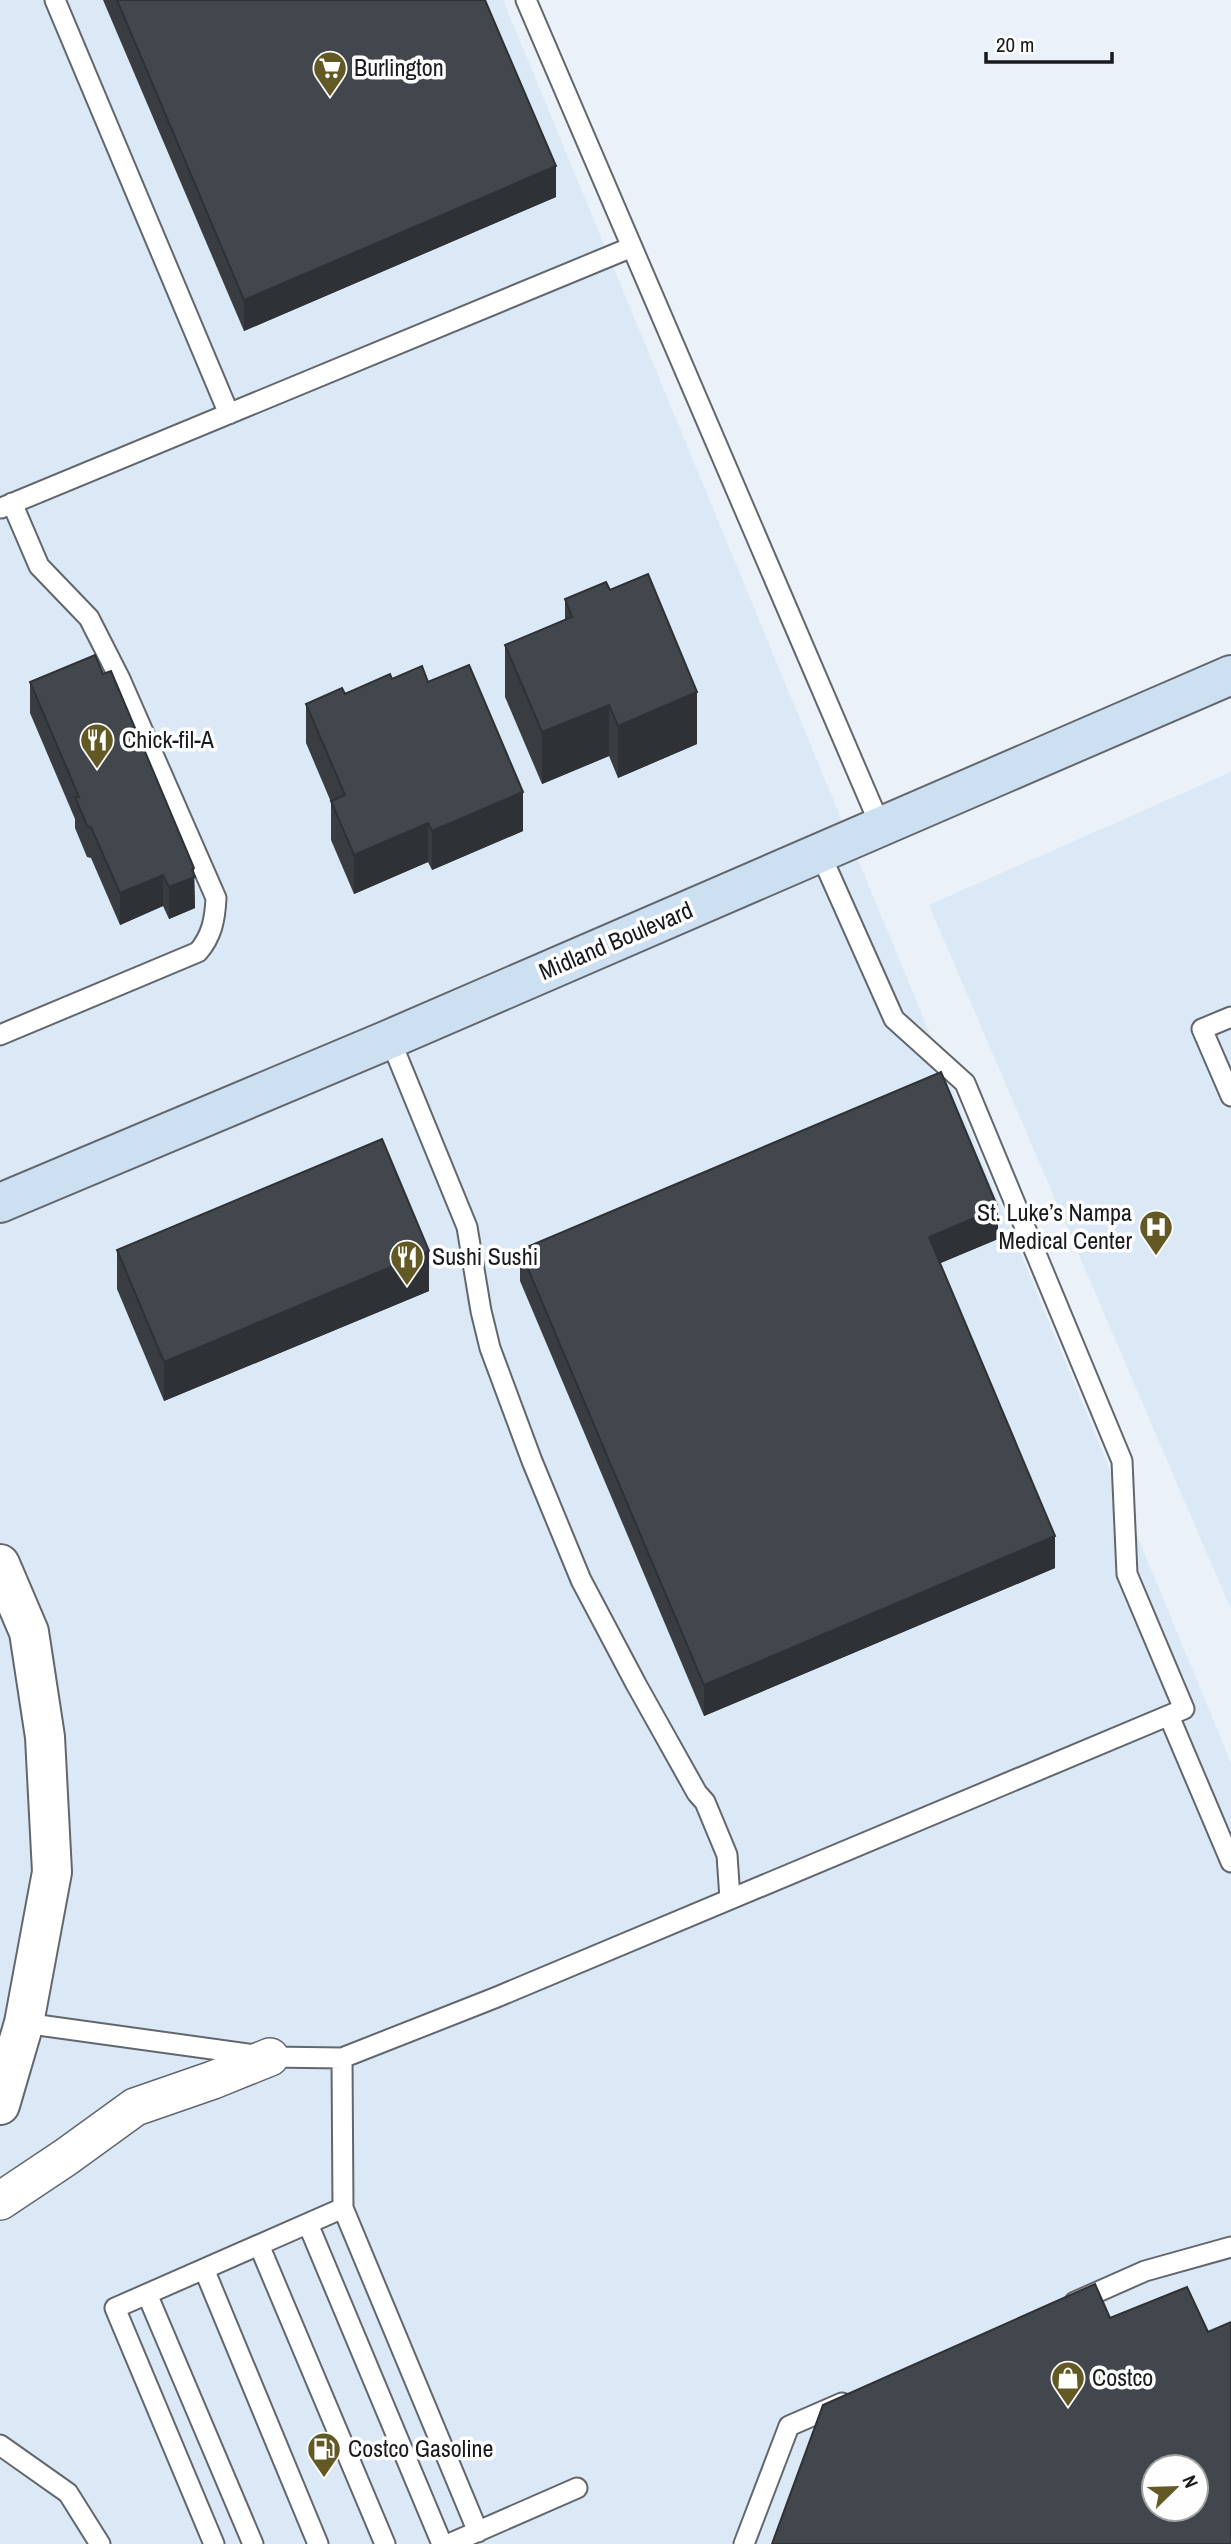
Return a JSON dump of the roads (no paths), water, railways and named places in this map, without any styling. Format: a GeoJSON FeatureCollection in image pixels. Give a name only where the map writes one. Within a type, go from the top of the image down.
{"type":"FeatureCollection","features":[{"type":"Feature","properties":{"kind":"main road","name":"Midland Boulevard"},"geometry":{"type":"LineString","coordinates":[[0,1203],[390,1039],[1231,675]]}},
{"type":"Feature","properties":{"kind":"street"},"geometry":{"type":"LineString","coordinates":[[0,1564],[29,1632],[45,1737],[52,1872],[24,2023],[0,2105]]}},
{"type":"Feature","properties":{"kind":"street"},"geometry":{"type":"LineString","coordinates":[[0,2201],[135,2107],[270,2057]]}},
{"type":"Feature","properties":{"kind":"lane"},"geometry":{"type":"LineString","coordinates":[[55,0],[229,414]]}},
{"type":"Feature","properties":{"kind":"lane"},"geometry":{"type":"LineString","coordinates":[[526,0],[880,825]]}},
{"type":"Feature","properties":{"kind":"lane"},"geometry":{"type":"LineString","coordinates":[[0,1035],[198,952],[206,942],[215,917],[216,898],[120,679],[89,618],[39,566],[6,505],[632,247]]}},
{"type":"Feature","properties":{"kind":"lane"},"geometry":{"type":"LineString","coordinates":[[24,2023],[270,2057],[342,2058],[473,2007],[1184,1709],[1127,1574],[1122,1461],[965,1083],[894,1019],[820,853]]}},
{"type":"Feature","properties":{"kind":"lane"},"geometry":{"type":"LineString","coordinates":[[1231,1017],[1202,1029],[1231,1096]]}},
{"type":"Feature","properties":{"kind":"lane"},"geometry":{"type":"LineString","coordinates":[[390,1039],[467,1227],[490,1348],[532,1461],[581,1580],[636,1684],[697,1793],[705,1802],[727,1855],[730,1899]]}},
{"type":"Feature","properties":{"kind":"lane"},"geometry":{"type":"LineString","coordinates":[[1169,1716],[1231,1862]]}},
{"type":"Feature","properties":{"kind":"lane"},"geometry":{"type":"LineString","coordinates":[[342,2058],[344,2208],[484,2529]]}},
{"type":"Feature","properties":{"kind":"lane"},"geometry":{"type":"LineString","coordinates":[[214,2544],[115,2308],[344,2208]]}},
{"type":"Feature","properties":{"kind":"lane"},"geometry":{"type":"LineString","coordinates":[[308,2224],[442,2544]]}},
{"type":"Feature","properties":{"kind":"lane"},"geometry":{"type":"LineString","coordinates":[[259,2245],[385,2544]]}},
{"type":"Feature","properties":{"kind":"lane"},"geometry":{"type":"LineString","coordinates":[[1059,2309],[1144,2272],[1231,2247]]}},
{"type":"Feature","properties":{"kind":"lane"},"geometry":{"type":"LineString","coordinates":[[204,2269],[318,2544]]}},
{"type":"Feature","properties":{"kind":"lane"},"geometry":{"type":"LineString","coordinates":[[147,2294],[253,2544]]}},
{"type":"Feature","properties":{"kind":"lane"},"geometry":{"type":"LineString","coordinates":[[744,2544],[789,2426],[861,2395]]}},
{"type":"Feature","properties":{"kind":"lane"},"geometry":{"type":"LineString","coordinates":[[0,2445],[68,2493],[100,2544]]}},
{"type":"Feature","properties":{"kind":"lane"},"geometry":{"type":"LineString","coordinates":[[449,2544],[577,2488]]}},
{"type":"Feature","properties":{"kind":"place","name":"Burlington"},"geometry":{"type":"Point","coordinates":[330,98]}},
{"type":"Feature","properties":{"kind":"place","name":"Chick-fil-A"},"geometry":{"type":"Point","coordinates":[97,770]}},
{"type":"Feature","properties":{"kind":"place","name":"St. Luke’s Nampa Medical Center"},"geometry":{"type":"Point","coordinates":[1156,1257]}},
{"type":"Feature","properties":{"kind":"place","name":"Sushi Sushi"},"geometry":{"type":"Point","coordinates":[407,1287]}},
{"type":"Feature","properties":{"kind":"place","name":"Costco"},"geometry":{"type":"Point","coordinates":[1068,2408]}},
{"type":"Feature","properties":{"kind":"place","name":"Costco Gasoline"},"geometry":{"type":"Point","coordinates":[324,2479]}}]}
